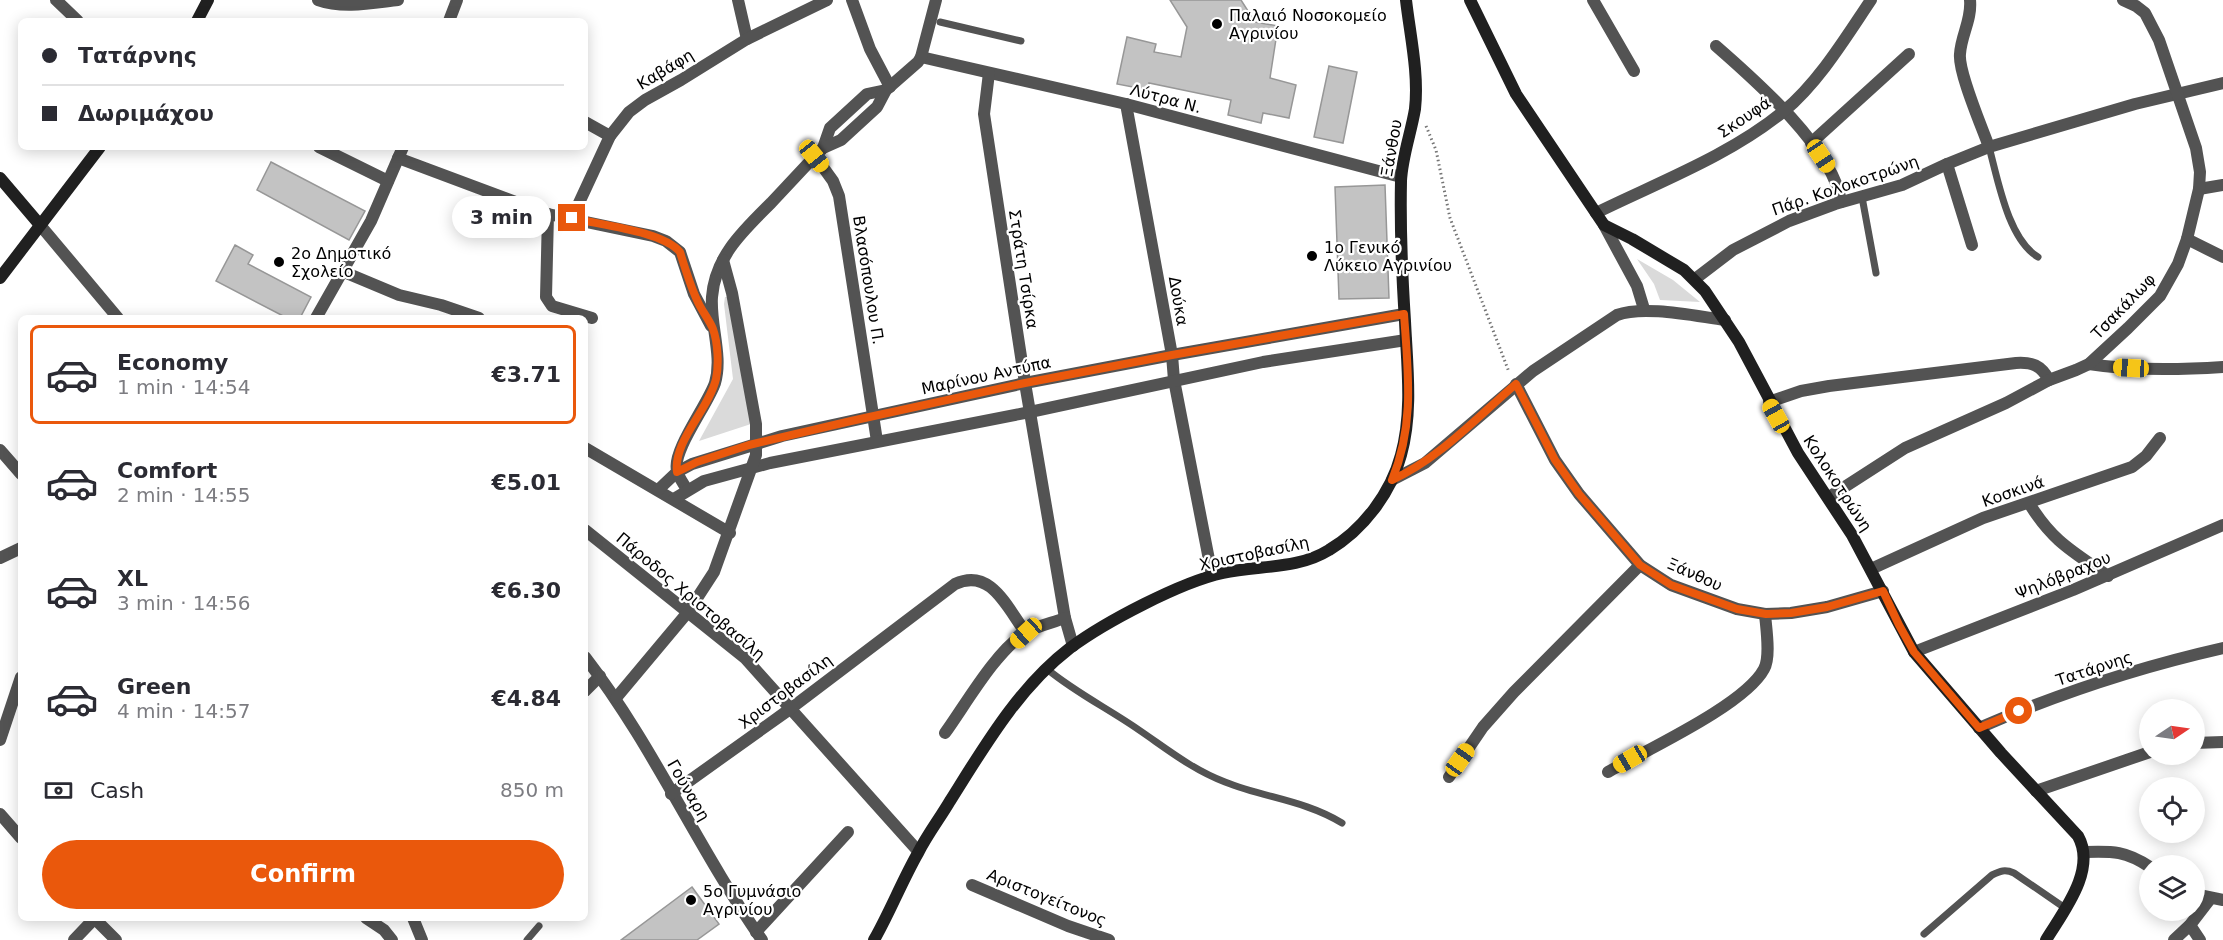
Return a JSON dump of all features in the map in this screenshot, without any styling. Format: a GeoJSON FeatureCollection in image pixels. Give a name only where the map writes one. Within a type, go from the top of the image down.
{"type":"FeatureCollection","features":[{"type":"Feature","properties":{"kind":"main road"},"geometry":{"type":"LineString","coordinates":[[198,18],[208,0]]}},
{"type":"Feature","properties":{"kind":"main road","name":"Ξάνθου"},"geometry":{"type":"LineString","coordinates":[[1392,480],[1401,458],[1408,417],[1401,177],[1414,110],[1416,83],[1406,0]]}},
{"type":"Feature","properties":{"kind":"main road","name":"Κολοκοτρώνη"},"geometry":{"type":"LineString","coordinates":[[1470,0],[1516,94],[1604,225],[1632,239],[1695,279],[1725,320],[1798,453],[1829,496],[1883,591],[1914,652],[1979,728],[2071,826],[2085,852]]}},
{"type":"Feature","properties":{"kind":"main road"},"geometry":{"type":"LineString","coordinates":[[0,278],[97,150]]}},
{"type":"Feature","properties":{"kind":"main road"},"geometry":{"type":"LineString","coordinates":[[0,177],[40,225]]}},
{"type":"Feature","properties":{"kind":"main road","name":"Χριστοβασίλη"},"geometry":{"type":"LineString","coordinates":[[874,940],[918,851],[981,750],[1047,669],[1073,646],[1140,608],[1212,575],[1299,562],[1320,555],[1355,531],[1380,500],[1392,480]]}},
{"type":"Feature","properties":{"kind":"main road"},"geometry":{"type":"LineString","coordinates":[[2046,940],[2065,908],[2081,873],[2085,852]]}},
{"type":"Feature","properties":{"kind":"street"},"geometry":{"type":"LineString","coordinates":[[56,0],[75,18]]}},
{"type":"Feature","properties":{"kind":"street"},"geometry":{"type":"LineString","coordinates":[[318,0],[361,5],[398,0]]}},
{"type":"Feature","properties":{"kind":"street"},"geometry":{"type":"LineString","coordinates":[[450,18],[457,0]]}},
{"type":"Feature","properties":{"kind":"street"},"geometry":{"type":"LineString","coordinates":[[738,0],[747,39]]}},
{"type":"Feature","properties":{"kind":"street","name":"Καβάφη"},"geometry":{"type":"LineString","coordinates":[[572,218],[610,136],[620,122],[638,105],[747,39],[827,0]]}},
{"type":"Feature","properties":{"kind":"street"},"geometry":{"type":"LineString","coordinates":[[852,0],[870,49],[888,88]]}},
{"type":"Feature","properties":{"kind":"street"},"geometry":{"type":"LineString","coordinates":[[687,490],[677,472],[676,465],[681,449],[716,378],[717,357],[712,295],[723,260],[738,237],[819,152],[841,140],[877,106],[888,88],[921,57],[936,0]]}},
{"type":"Feature","properties":{"kind":"street"},"geometry":{"type":"LineString","coordinates":[[1593,0],[1634,71]]}},
{"type":"Feature","properties":{"kind":"street"},"geometry":{"type":"LineString","coordinates":[[1970,0],[1971,17],[1963,39],[1960,61],[1989,147]]}},
{"type":"Feature","properties":{"kind":"street","name":"Τσακάλωφ"},"geometry":{"type":"LineString","coordinates":[[1829,496],[1905,448],[2006,403],[2049,380],[2089,364],[2160,296],[2178,264],[2187,239],[2199,189],[2200,172],[2197,154],[2159,40],[2148,17],[2141,9],[2123,0]]}},
{"type":"Feature","properties":{"kind":"street","name":"Σκουφά"},"geometry":{"type":"LineString","coordinates":[[1596,213],[1722,152],[1784,111],[1836,52],[1865,2]]}},
{"type":"Feature","properties":{"kind":"street"},"geometry":{"type":"LineString","coordinates":[[1716,46],[1784,111],[1811,143],[1836,181],[1841,202]]}},
{"type":"Feature","properties":{"kind":"street"},"geometry":{"type":"LineString","coordinates":[[1811,143],[1909,54]]}},
{"type":"Feature","properties":{"kind":"street","name":"Λύτρα Ν."},"geometry":{"type":"LineString","coordinates":[[921,57],[1126,104],[1401,177]]}},
{"type":"Feature","properties":{"kind":"street","name":"Στράτη Τσίρκα"},"geometry":{"type":"LineString","coordinates":[[989,73],[984,114],[1025,383],[1065,618],[1073,646]]}},
{"type":"Feature","properties":{"kind":"street","name":"Πάρ. Κολοκοτρώνη"},"geometry":{"type":"LineString","coordinates":[[1695,279],[1733,250],[1789,221],[1841,202],[1902,186],[1989,147],[2178,93],[2223,83]]}},
{"type":"Feature","properties":{"kind":"street","name":"Δούκα"},"geometry":{"type":"LineString","coordinates":[[1126,104],[1172,355],[1174,380],[1212,575]]}},
{"type":"Feature","properties":{"kind":"street"},"geometry":{"type":"LineString","coordinates":[[588,124],[610,136]]}},
{"type":"Feature","properties":{"kind":"street"},"geometry":{"type":"LineString","coordinates":[[325,150],[388,181]]}},
{"type":"Feature","properties":{"kind":"street","name":"Βλασόπουλου Π."},"geometry":{"type":"LineString","coordinates":[[819,152],[838,196],[878,441]]}},
{"type":"Feature","properties":{"kind":"street"},"geometry":{"type":"LineString","coordinates":[[318,315],[371,222],[400,153],[548,214],[653,236],[676,247],[680,252],[698,302],[713,329]]}},
{"type":"Feature","properties":{"kind":"street"},"geometry":{"type":"LineString","coordinates":[[1947,164],[1972,245]]}},
{"type":"Feature","properties":{"kind":"street"},"geometry":{"type":"LineString","coordinates":[[2199,189],[2223,185]]}},
{"type":"Feature","properties":{"kind":"street"},"geometry":{"type":"LineString","coordinates":[[548,214],[546,297],[552,306],[582,315]]}},
{"type":"Feature","properties":{"kind":"street"},"geometry":{"type":"LineString","coordinates":[[40,225],[115,315]]}},
{"type":"Feature","properties":{"kind":"street"},"geometry":{"type":"LineString","coordinates":[[1604,225],[1634,280],[1644,309]]}},
{"type":"Feature","properties":{"kind":"street"},"geometry":{"type":"LineString","coordinates":[[2187,239],[2223,257]]}},
{"type":"Feature","properties":{"kind":"street"},"geometry":{"type":"LineString","coordinates":[[616,698],[688,612],[714,572],[753,467],[757,443],[732,293],[723,260]]}},
{"type":"Feature","properties":{"kind":"street"},"geometry":{"type":"LineString","coordinates":[[344,272],[399,295],[452,313]]}},
{"type":"Feature","properties":{"kind":"street","name":"Χριστοβασίλη"},"geometry":{"type":"LineString","coordinates":[[1392,480],[1409,472],[1439,452],[1516,384],[1560,351],[1626,311],[1644,309],[1725,320]]}},
{"type":"Feature","properties":{"kind":"street","name":"Μαρίνου Αντύπα"},"geometry":{"type":"LineString","coordinates":[[658,490],[677,472],[697,462],[757,443],[1025,383],[1404,314]]}},
{"type":"Feature","properties":{"kind":"street"},"geometry":{"type":"LineString","coordinates":[[588,317],[592,318]]}},
{"type":"Feature","properties":{"kind":"street"},"geometry":{"type":"LineString","coordinates":[[1279,336],[1282,358]]}},
{"type":"Feature","properties":{"kind":"street"},"geometry":{"type":"LineString","coordinates":[[674,499],[704,481],[753,467],[1030,412],[1282,358],[1406,340]]}},
{"type":"Feature","properties":{"kind":"street"},"geometry":{"type":"LineString","coordinates":[[1769,402],[1792,394],[1829,386],[2016,363],[2030,363],[2039,366],[2049,380]]}},
{"type":"Feature","properties":{"kind":"street"},"geometry":{"type":"LineString","coordinates":[[2089,364],[2185,370],[2223,367]]}},
{"type":"Feature","properties":{"kind":"street","name":"Ξάνθου"},"geometry":{"type":"LineString","coordinates":[[1516,384],[1565,476],[1640,565],[1671,585],[1737,609],[1766,614],[1791,613],[1827,607],[1883,591]]}},
{"type":"Feature","properties":{"kind":"street","name":"Κοσκινά"},"geometry":{"type":"LineString","coordinates":[[1871,569],[1983,518],[2132,467],[2146,456],[2160,438]]}},
{"type":"Feature","properties":{"kind":"street"},"geometry":{"type":"LineString","coordinates":[[0,450],[18,471]]}},
{"type":"Feature","properties":{"kind":"street"},"geometry":{"type":"LineString","coordinates":[[588,450],[730,533]]}},
{"type":"Feature","properties":{"kind":"street"},"geometry":{"type":"LineString","coordinates":[[2029,503],[2042,524],[2060,543],[2108,576]]}},
{"type":"Feature","properties":{"kind":"street","name":"Ψηλόβραχου"},"geometry":{"type":"LineString","coordinates":[[1914,652],[2108,576],[2223,525]]}},
{"type":"Feature","properties":{"kind":"street","name":"Πάροδος Χριστοβασίλη"},"geometry":{"type":"LineString","coordinates":[[588,532],[745,658],[918,851]]}},
{"type":"Feature","properties":{"kind":"street"},"geometry":{"type":"LineString","coordinates":[[0,558],[18,549]]}},
{"type":"Feature","properties":{"kind":"street"},"geometry":{"type":"LineString","coordinates":[[1449,777],[1484,727],[1514,692],[1640,565]]}},
{"type":"Feature","properties":{"kind":"street","name":"Χριστοβασίλη"},"geometry":{"type":"LineString","coordinates":[[671,794],[790,710],[955,584],[965,579],[986,582],[1026,633]]}},
{"type":"Feature","properties":{"kind":"street"},"geometry":{"type":"LineString","coordinates":[[1608,772],[1721,708],[1751,686],[1766,663],[1766,614]]}},
{"type":"Feature","properties":{"kind":"street"},"geometry":{"type":"LineString","coordinates":[[945,733],[994,663],[1026,633],[1065,618]]}},
{"type":"Feature","properties":{"kind":"street","name":"Τατάρνης"},"geometry":{"type":"LineString","coordinates":[[1979,728],[2093,684],[2223,648]]}},
{"type":"Feature","properties":{"kind":"street","name":"Γούναρη"},"geometry":{"type":"LineString","coordinates":[[588,661],[616,698],[671,794],[759,936]]}},
{"type":"Feature","properties":{"kind":"street"},"geometry":{"type":"LineString","coordinates":[[588,688],[600,676]]}},
{"type":"Feature","properties":{"kind":"street"},"geometry":{"type":"LineString","coordinates":[[0,740],[18,686]]}},
{"type":"Feature","properties":{"kind":"street"},"geometry":{"type":"LineString","coordinates":[[2205,743],[2223,742]]}},
{"type":"Feature","properties":{"kind":"street"},"geometry":{"type":"LineString","coordinates":[[2036,791],[2139,756]]}},
{"type":"Feature","properties":{"kind":"street"},"geometry":{"type":"LineString","coordinates":[[0,814],[18,835]]}},
{"type":"Feature","properties":{"kind":"street"},"geometry":{"type":"LineString","coordinates":[[759,936],[848,832]]}},
{"type":"Feature","properties":{"kind":"street"},"geometry":{"type":"LineString","coordinates":[[2085,852],[2122,853],[2139,860]]}},
{"type":"Feature","properties":{"kind":"street","name":"Αριστογείτονος"},"geometry":{"type":"LineString","coordinates":[[972,885],[1068,926],[1109,940]]}},
{"type":"Feature","properties":{"kind":"street"},"geometry":{"type":"LineString","coordinates":[[2174,940],[2217,900]]}},
{"type":"Feature","properties":{"kind":"street"},"geometry":{"type":"LineString","coordinates":[[74,940],[91,921]]}},
{"type":"Feature","properties":{"kind":"street"},"geometry":{"type":"LineString","coordinates":[[97,921],[116,940]]}},
{"type":"Feature","properties":{"kind":"street"},"geometry":{"type":"LineString","coordinates":[[370,921],[384,930],[392,940]]}},
{"type":"Feature","properties":{"kind":"street"},"geometry":{"type":"LineString","coordinates":[[413,921],[422,940]]}},
{"type":"Feature","properties":{"kind":"street"},"geometry":{"type":"LineString","coordinates":[[2190,925],[2199,940]]}},
{"type":"Feature","properties":{"kind":"lane"},"geometry":{"type":"LineString","coordinates":[[940,22],[1021,41]]}},
{"type":"Feature","properties":{"kind":"lane"},"geometry":{"type":"LineString","coordinates":[[1989,147],[2012,227],[2025,247],[2037,257]]}},
{"type":"Feature","properties":{"kind":"lane"},"geometry":{"type":"LineString","coordinates":[[1862,197],[1875,273]]}},
{"type":"Feature","properties":{"kind":"lane"},"geometry":{"type":"LineString","coordinates":[[1047,669],[1074,690],[1140,730],[1176,757],[1204,772],[1253,792],[1303,804],[1342,823]]}},
{"type":"Feature","properties":{"kind":"lane"},"geometry":{"type":"LineString","coordinates":[[1924,934],[1992,875],[2000,871],[2007,870],[2014,873],[2065,908]]}},
{"type":"Feature","properties":{"kind":"lane"},"geometry":{"type":"LineString","coordinates":[[526,940],[539,926]]}},
{"type":"Feature","properties":{"kind":"path"},"geometry":{"type":"LineString","coordinates":[[1414,110],[1425,124],[1436,150],[1450,218],[1495,339],[1516,384]]}},
{"type":"Feature","properties":{"kind":"shaded area"},"geometry":{"type":"Polygon","coordinates":[[[1637,259],[1673,280],[1700,302],[1660,300],[1654,284],[1637,259]]]}},
{"type":"Feature","properties":{"kind":"shaded area"},"geometry":{"type":"Polygon","coordinates":[[[725,297],[727,297],[751,424],[699,441],[733,379],[725,297]]]}},
{"type":"Feature","properties":{"kind":"building"},"geometry":{"type":"Polygon","coordinates":[[[1170,0],[1241,0],[1255,22],[1278,26],[1270,78],[1296,85],[1289,118],[1263,113],[1261,123],[1228,115],[1231,100],[1149,83],[1149,90],[1117,84],[1127,37],[1156,44],[1154,52],[1181,57],[1187,27],[1170,0]]]}},
{"type":"Feature","properties":{"kind":"building"},"geometry":{"type":"Polygon","coordinates":[[[1329,66],[1357,72],[1343,143],[1314,137],[1329,66]]]}},
{"type":"Feature","properties":{"kind":"building"},"geometry":{"type":"Polygon","coordinates":[[[271,162],[365,211],[349,240],[257,190],[271,162]]]}},
{"type":"Feature","properties":{"kind":"building"},"geometry":{"type":"Polygon","coordinates":[[[1385,185],[1389,298],[1339,299],[1335,187],[1385,185]]]}},
{"type":"Feature","properties":{"kind":"building"},"geometry":{"type":"Polygon","coordinates":[[[235,245],[253,255],[248,264],[311,297],[302,315],[281,315],[216,281],[235,245]]]}},
{"type":"Feature","properties":{"kind":"building"},"geometry":{"type":"Polygon","coordinates":[[[692,887],[719,924],[697,940],[621,940],[692,887]]]}},
{"type":"Feature","properties":{"kind":"place","name":"Παλαιό Νοσοκομείο Αγρινίου"},"geometry":{"type":"Point","coordinates":[1217,24]}},
{"type":"Feature","properties":{"kind":"place","name":"1ο Γενικό Λύκειο Αγρινίου"},"geometry":{"type":"Point","coordinates":[1312,256]}},
{"type":"Feature","properties":{"kind":"place","name":"2ο Δημοτικό Σχολείο"},"geometry":{"type":"Point","coordinates":[279,262]}},
{"type":"Feature","properties":{"kind":"place","name":"5ο Γυμνάσιο Αγρινίου"},"geometry":{"type":"Point","coordinates":[691,900]}},
{"type":"Feature","properties":{"kind":"route"},"geometry":{"type":"LineString","coordinates":[[572,218],[653,236],[676,247],[680,252],[698,302],[713,329],[717,357],[716,378],[681,449],[676,465],[677,472],[697,462],[782,436],[1025,383],[1404,314],[1408,417],[1401,458],[1392,480],[1425,463],[1516,384],[1555,460],[1579,494],[1640,565],[1671,585],[1716,603],[1766,614],[1791,613],[1827,607],[1883,591],[1914,652],[1979,728],[2019,711]]}}]}
